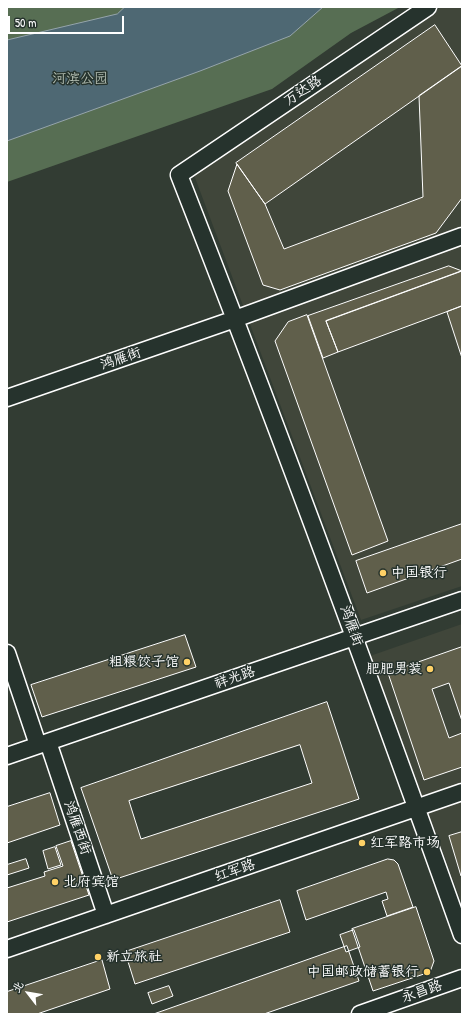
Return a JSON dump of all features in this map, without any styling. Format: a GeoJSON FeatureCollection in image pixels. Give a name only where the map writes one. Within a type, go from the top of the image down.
{"type":"FeatureCollection","features":[{"type":"Feature","properties":{"kind":"street","name":"万达路"},"geometry":{"type":"LineString","coordinates":[[179,176],[428,7]]}},
{"type":"Feature","properties":{"kind":"street","name":"鸿雁街"},"geometry":{"type":"LineString","coordinates":[[179,176],[235,319],[355,636],[462,935]]}},
{"type":"Feature","properties":{"kind":"street"},"geometry":{"type":"LineString","coordinates":[[235,319],[462,236]]}},
{"type":"Feature","properties":{"kind":"street","name":"鸿雁街"},"geometry":{"type":"LineString","coordinates":[[7,398],[235,319]]}},
{"type":"Feature","properties":{"kind":"street","name":"祥光路"},"geometry":{"type":"LineString","coordinates":[[7,756],[462,600]]}},
{"type":"Feature","properties":{"kind":"street","name":"鸿雁西街"},"geometry":{"type":"LineString","coordinates":[[7,653],[43,743],[106,915]]}},
{"type":"Feature","properties":{"kind":"street","name":"红军路"},"geometry":{"type":"LineString","coordinates":[[7,949],[462,792]]}},
{"type":"Feature","properties":{"kind":"street","name":"永昌路"},"geometry":{"type":"LineString","coordinates":[[360,1014],[462,978]]}},
{"type":"Feature","properties":{"kind":"shaded area"},"geometry":{"type":"Polygon","coordinates":[[[441,7],[462,7],[462,586],[361,620],[194,175],[441,7]]]}},
{"type":"Feature","properties":{"kind":"shaded area"},"geometry":{"type":"Polygon","coordinates":[[[462,624],[462,904],[370,656],[462,624]]]}},
{"type":"Feature","properties":{"kind":"green space","name":"河滨公园"},"geometry":{"type":"Polygon","coordinates":[[[7,7],[400,7],[351,33],[272,89],[7,182],[7,7]]]}},
{"type":"Feature","properties":{"kind":"water"},"geometry":{"type":"Polygon","coordinates":[[[125,7],[323,7],[290,36],[200,71],[7,141],[7,40],[117,14],[125,7]]]}},
{"type":"Feature","properties":{"kind":"building"},"geometry":{"type":"Polygon","coordinates":[[[435,25],[462,66],[265,204],[236,163],[435,25]]]}},
{"type":"Feature","properties":{"kind":"building"},"geometry":{"type":"Polygon","coordinates":[[[462,66],[462,198],[436,233],[280,290],[263,285],[228,191],[237,164],[265,204],[284,249],[423,197],[419,96],[462,66]]]}},
{"type":"Feature","properties":{"kind":"building"},"geometry":{"type":"Polygon","coordinates":[[[449,266],[462,271],[326,321],[338,352],[323,358],[308,316],[449,266]]]}},
{"type":"Feature","properties":{"kind":"building"},"geometry":{"type":"Polygon","coordinates":[[[462,271],[462,306],[338,352],[326,321],[462,271]]]}},
{"type":"Feature","properties":{"kind":"building"},"geometry":{"type":"Polygon","coordinates":[[[462,306],[462,358],[447,312],[462,306]]]}},
{"type":"Feature","properties":{"kind":"building"},"geometry":{"type":"Polygon","coordinates":[[[307,315],[388,541],[352,555],[275,341],[288,322],[307,315]]]}},
{"type":"Feature","properties":{"kind":"building"},"geometry":{"type":"Polygon","coordinates":[[[462,524],[462,559],[367,593],[356,561],[462,524]]]}},
{"type":"Feature","properties":{"kind":"building"},"geometry":{"type":"Polygon","coordinates":[[[185,635],[196,667],[42,717],[31,685],[185,635]]]}},
{"type":"Feature","properties":{"kind":"building"},"geometry":{"type":"Polygon","coordinates":[[[462,647],[462,721],[449,683],[432,689],[449,738],[462,733],[462,767],[424,780],[388,673],[462,647]]]}},
{"type":"Feature","properties":{"kind":"building"},"geometry":{"type":"Polygon","coordinates":[[[327,702],[359,799],[113,880],[81,788],[327,702]],[[300,745],[129,801],[141,839],[312,783],[300,745]]]}},
{"type":"Feature","properties":{"kind":"building"},"geometry":{"type":"Polygon","coordinates":[[[50,793],[60,825],[7,843],[7,807],[50,793]]]}},
{"type":"Feature","properties":{"kind":"building"},"geometry":{"type":"Polygon","coordinates":[[[462,832],[462,875],[461,876],[449,836],[462,832]]]}},
{"type":"Feature","properties":{"kind":"building","name":"北府宾馆"},"geometry":{"type":"Polygon","coordinates":[[[71,841],[89,895],[7,922],[7,888],[45,876],[44,872],[63,866],[56,846],[71,841]]]}},
{"type":"Feature","properties":{"kind":"building"},"geometry":{"type":"Polygon","coordinates":[[[55,847],[61,865],[48,869],[43,851],[55,847]]]}},
{"type":"Feature","properties":{"kind":"building"},"geometry":{"type":"Polygon","coordinates":[[[26,859],[29,868],[7,875],[7,865],[26,859]]]}},
{"type":"Feature","properties":{"kind":"building"},"geometry":{"type":"Polygon","coordinates":[[[388,859],[394,860],[398,864],[413,907],[387,916],[382,901],[388,899],[386,892],[306,920],[297,891],[388,859]]]}},
{"type":"Feature","properties":{"kind":"building"},"geometry":{"type":"Polygon","coordinates":[[[280,900],[290,932],[135,984],[125,952],[280,900]]]}},
{"type":"Feature","properties":{"kind":"building"},"geometry":{"type":"Polygon","coordinates":[[[416,907],[434,961],[430,972],[373,991],[352,929],[416,907]]]}},
{"type":"Feature","properties":{"kind":"building"},"geometry":{"type":"Polygon","coordinates":[[[354,930],[360,947],[346,952],[340,935],[354,930]]]}},
{"type":"Feature","properties":{"kind":"building"},"geometry":{"type":"Polygon","coordinates":[[[347,946],[359,981],[264,1014],[154,1014],[347,946]]]}},
{"type":"Feature","properties":{"kind":"building"},"geometry":{"type":"Polygon","coordinates":[[[102,960],[110,989],[37,1014],[7,1014],[7,992],[102,960]]]}},
{"type":"Feature","properties":{"kind":"building"},"geometry":{"type":"Polygon","coordinates":[[[169,986],[173,996],[152,1004],[148,993],[169,986]]]}},
{"type":"Feature","properties":{"kind":"place","name":"中国银行"},"geometry":{"type":"Point","coordinates":[383,573]}},
{"type":"Feature","properties":{"kind":"place","name":"粗粮饺子馆"},"geometry":{"type":"Point","coordinates":[187,662]}},
{"type":"Feature","properties":{"kind":"place","name":"肥肥男装"},"geometry":{"type":"Point","coordinates":[430,669]}},
{"type":"Feature","properties":{"kind":"place","name":"红军路市场"},"geometry":{"type":"Point","coordinates":[362,843]}},
{"type":"Feature","properties":{"kind":"place","name":"北府宾馆"},"geometry":{"type":"Point","coordinates":[55,882]}},
{"type":"Feature","properties":{"kind":"place","name":"新立旅社"},"geometry":{"type":"Point","coordinates":[98,957]}},
{"type":"Feature","properties":{"kind":"place","name":"中国邮政储蓄银行"},"geometry":{"type":"Point","coordinates":[427,972]}}]}
